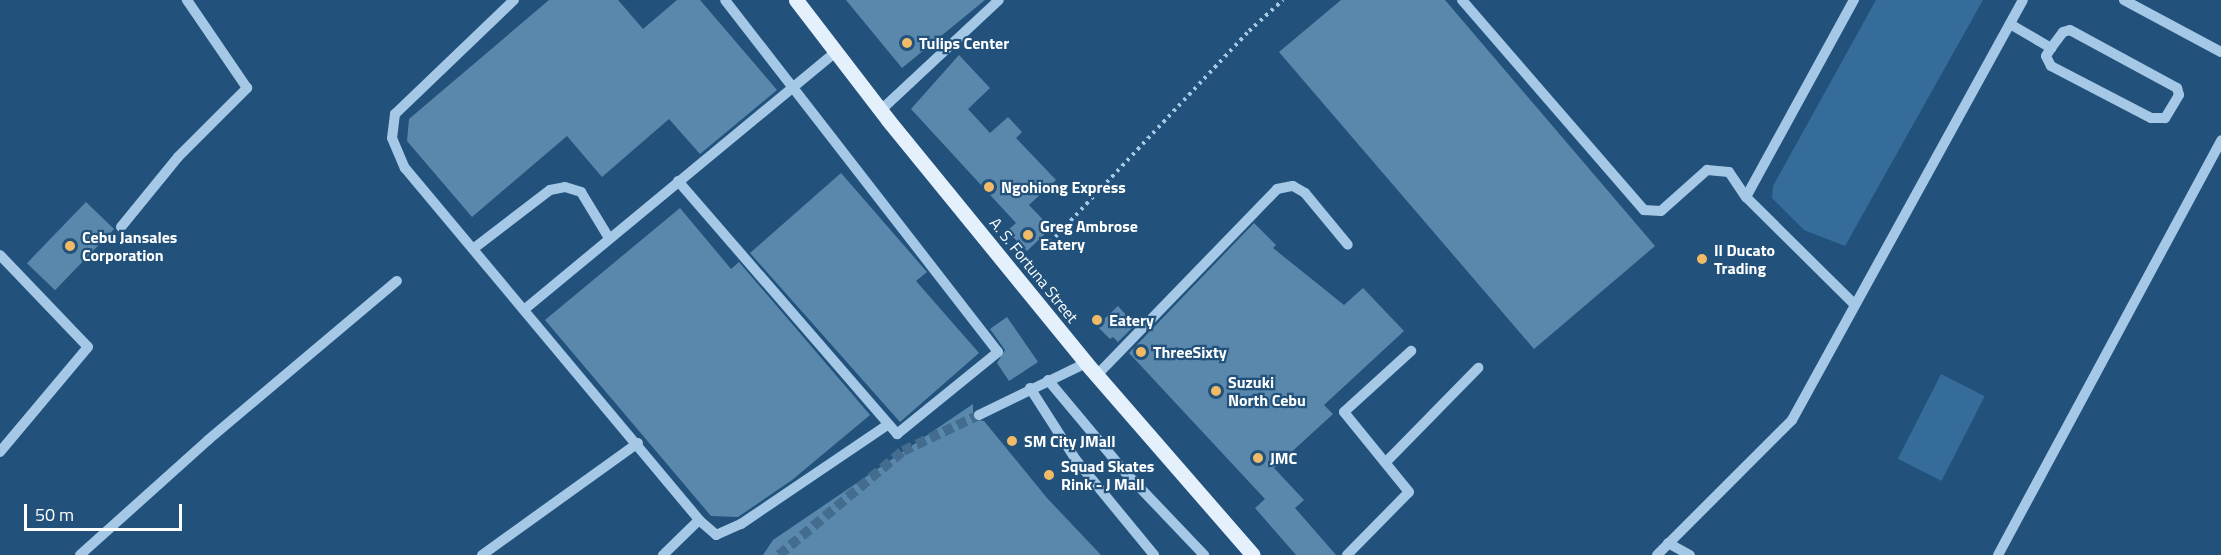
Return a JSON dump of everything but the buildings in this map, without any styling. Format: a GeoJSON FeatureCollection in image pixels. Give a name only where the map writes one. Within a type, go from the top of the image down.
{"type":"FeatureCollection","features":[{"type":"Feature","properties":{"kind":"main road","name":"A. S. Fortuna Street"},"geometry":{"type":"LineString","coordinates":[[796,0],[881,110],[1086,363],[1249,553]]}},
{"type":"Feature","properties":{"kind":"street"},"geometry":{"type":"LineString","coordinates":[[121,227],[178,156],[247,88],[187,0]]}},
{"type":"Feature","properties":{"kind":"street"},"geometry":{"type":"LineString","coordinates":[[514,0],[395,114],[392,138],[405,168],[638,443],[699,520],[716,535],[741,524],[887,425]]}},
{"type":"Feature","properties":{"kind":"street"},"geometry":{"type":"LineString","coordinates":[[678,180],[897,434],[998,352],[725,0]]}},
{"type":"Feature","properties":{"kind":"street"},"geometry":{"type":"LineString","coordinates":[[881,110],[999,0]]}},
{"type":"Feature","properties":{"kind":"street"},"geometry":{"type":"LineString","coordinates":[[1462,0],[1644,210],[1661,211],[1707,170],[1729,172],[1746,197],[1855,305]]}},
{"type":"Feature","properties":{"kind":"street"},"geometry":{"type":"LineString","coordinates":[[1746,197],[1854,0]]}},
{"type":"Feature","properties":{"kind":"street"},"geometry":{"type":"LineString","coordinates":[[1657,555],[1792,420],[2023,0]]}},
{"type":"Feature","properties":{"kind":"street"},"geometry":{"type":"LineString","coordinates":[[2124,0],[2221,52]]}},
{"type":"Feature","properties":{"kind":"street"},"geometry":{"type":"LineString","coordinates":[[2010,24],[2051,48]]}},
{"type":"Feature","properties":{"kind":"street"},"geometry":{"type":"LineString","coordinates":[[2076,31],[2170,82],[2180,95],[2165,118],[2151,118],[2051,66],[2046,56],[2051,48],[2063,32],[2076,31]]}},
{"type":"Feature","properties":{"kind":"street"},"geometry":{"type":"LineString","coordinates":[[525,309],[791,86],[836,52]]}},
{"type":"Feature","properties":{"kind":"street"},"geometry":{"type":"LineString","coordinates":[[1998,555],[2221,140]]}},
{"type":"Feature","properties":{"kind":"street"},"geometry":{"type":"LineString","coordinates":[[1097,375],[1277,189],[1293,186],[1305,193],[1348,245]]}},
{"type":"Feature","properties":{"kind":"street"},"geometry":{"type":"LineString","coordinates":[[473,249],[550,190],[565,187],[581,192],[609,238]]}},
{"type":"Feature","properties":{"kind":"street"},"geometry":{"type":"LineString","coordinates":[[0,255],[88,346],[0,452]]}},
{"type":"Feature","properties":{"kind":"street"},"geometry":{"type":"LineString","coordinates":[[80,555],[208,440],[397,281]]}},
{"type":"Feature","properties":{"kind":"street"},"geometry":{"type":"LineString","coordinates":[[1347,555],[1409,492],[1344,412],[1411,351]]}},
{"type":"Feature","properties":{"kind":"street"},"geometry":{"type":"LineString","coordinates":[[979,415],[1029,388],[1086,363]]}},
{"type":"Feature","properties":{"kind":"street"},"geometry":{"type":"LineString","coordinates":[[1386,462],[1478,368]]}},
{"type":"Feature","properties":{"kind":"street"},"geometry":{"type":"LineString","coordinates":[[1048,380],[1125,472],[1204,555]]}},
{"type":"Feature","properties":{"kind":"street"},"geometry":{"type":"LineString","coordinates":[[1029,388],[1076,460],[1154,555]]}},
{"type":"Feature","properties":{"kind":"street"},"geometry":{"type":"LineString","coordinates":[[482,555],[638,443]]}},
{"type":"Feature","properties":{"kind":"street"},"geometry":{"type":"LineString","coordinates":[[663,555],[699,520]]}},
{"type":"Feature","properties":{"kind":"street"},"geometry":{"type":"LineString","coordinates":[[1668,543],[1690,555]]}},
{"type":"Feature","properties":{"kind":"path"},"geometry":{"type":"LineString","coordinates":[[1045,248],[1249,31],[1283,0]]}},
{"type":"Feature","properties":{"kind":"shaded area"},"geometry":{"type":"Polygon","coordinates":[[[1876,0],[1983,0],[1845,246],[1804,230],[1772,198],[1773,186],[1876,0]]]}},
{"type":"Feature","properties":{"kind":"shaded area"},"geometry":{"type":"Polygon","coordinates":[[[1941,374],[1985,396],[1942,481],[1898,459],[1941,374]]]}},
{"type":"Feature","properties":{"kind":"tunnel"},"geometry":{"type":"LineString","coordinates":[[779,555],[903,451],[979,415]]}},
{"type":"Feature","properties":{"kind":"place","name":"Tulips Center"},"geometry":{"type":"Point","coordinates":[907,43]}},
{"type":"Feature","properties":{"kind":"place","name":"Ngohiong Express"},"geometry":{"type":"Point","coordinates":[989,187]}},
{"type":"Feature","properties":{"kind":"place","name":"Greg Ambrose Eatery"},"geometry":{"type":"Point","coordinates":[1028,235]}},
{"type":"Feature","properties":{"kind":"place","name":"Cebu Jansales Corporation"},"geometry":{"type":"Point","coordinates":[70,246]}},
{"type":"Feature","properties":{"kind":"place","name":"Il Ducato Trading"},"geometry":{"type":"Point","coordinates":[1702,259]}},
{"type":"Feature","properties":{"kind":"place","name":"Eatery"},"geometry":{"type":"Point","coordinates":[1097,320]}},
{"type":"Feature","properties":{"kind":"place","name":"ThreeSixty"},"geometry":{"type":"Point","coordinates":[1141,352]}},
{"type":"Feature","properties":{"kind":"place","name":"Suzuki North Cebu"},"geometry":{"type":"Point","coordinates":[1216,391]}},
{"type":"Feature","properties":{"kind":"place","name":"SM City JMall"},"geometry":{"type":"Point","coordinates":[1012,441]}},
{"type":"Feature","properties":{"kind":"place","name":"JMC"},"geometry":{"type":"Point","coordinates":[1258,458]}},
{"type":"Feature","properties":{"kind":"place","name":"Squad Skates Rink - J Mall"},"geometry":{"type":"Point","coordinates":[1049,475]}}]}
